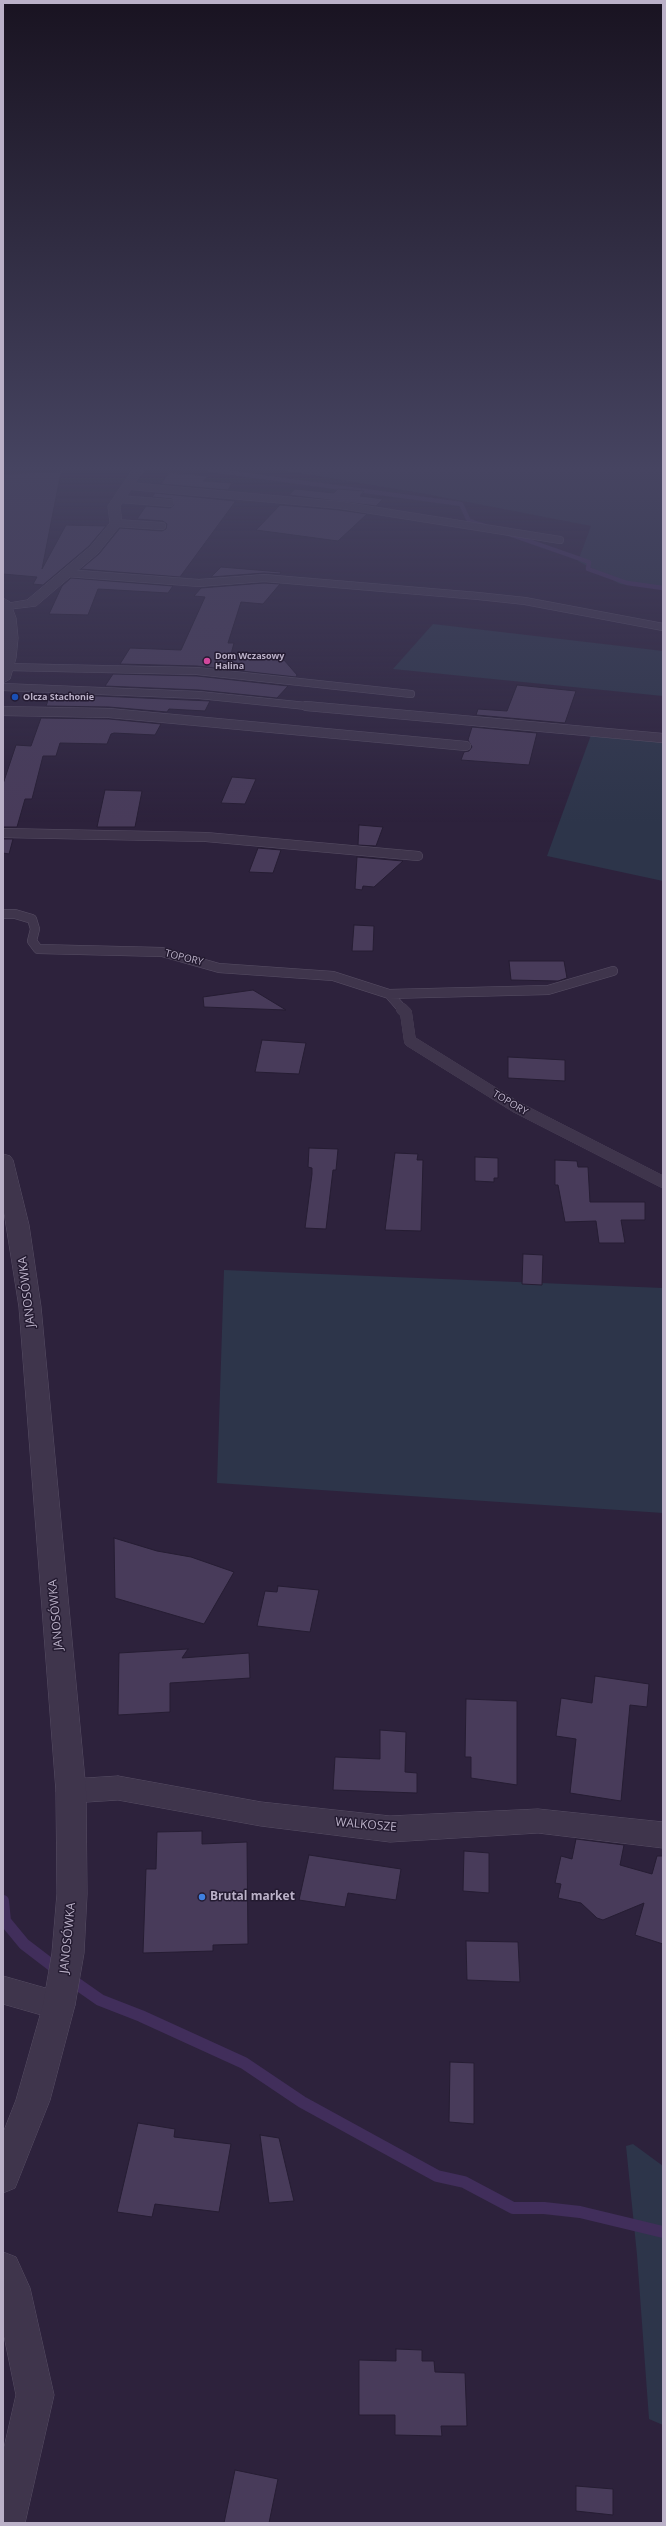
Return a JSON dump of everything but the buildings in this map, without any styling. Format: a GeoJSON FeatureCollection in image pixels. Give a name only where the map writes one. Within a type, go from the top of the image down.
{"type":"FeatureCollection","features":[{"type":"Feature","properties":{"kind":"street"},"geometry":{"type":"LineString","coordinates":[[5,673],[11,638],[4,605],[31,603],[49,588]]}},
{"type":"Feature","properties":{"kind":"street","name":"JANOSÓWKA"},"geometry":{"type":"LineString","coordinates":[[3,1160],[18,1225],[30,1307],[71,1790],[72,1894],[68,1952],[59,2005],[33,2100],[3,2176]]}},
{"type":"Feature","properties":{"kind":"street","name":"WALKOSZE"},"geometry":{"type":"LineString","coordinates":[[71,1790],[118,1788],[261,1814],[390,1829],[538,1821],[663,1836]]}},
{"type":"Feature","properties":{"kind":"street"},"geometry":{"type":"LineString","coordinates":[[3,1990],[34,2000],[59,2005]]}},
{"type":"Feature","properties":{"kind":"street"},"geometry":{"type":"LineString","coordinates":[[3,2270],[12,2288],[35,2395],[6,2523]]}},
{"type":"Feature","properties":{"kind":"lane"},"geometry":{"type":"LineString","coordinates":[[381,588],[525,601],[663,627]]}},
{"type":"Feature","properties":{"kind":"lane"},"geometry":{"type":"LineString","coordinates":[[5,673],[197,671],[411,694]]}},
{"type":"Feature","properties":{"kind":"lane"},"geometry":{"type":"LineString","coordinates":[[3,687],[199,695],[445,720],[663,738]]}},
{"type":"Feature","properties":{"kind":"lane"},"geometry":{"type":"LineString","coordinates":[[3,711],[109,713],[466,746]]}},
{"type":"Feature","properties":{"kind":"lane"},"geometry":{"type":"LineString","coordinates":[[3,833],[119,834],[206,837],[418,856]]}},
{"type":"Feature","properties":{"kind":"lane","name":"TOPORY"},"geometry":{"type":"LineString","coordinates":[[3,914],[15,914],[32,918],[35,930],[32,941],[38,949],[162,952],[219,968],[333,976],[389,994],[548,990],[613,971]]}},
{"type":"Feature","properties":{"kind":"lane","name":"TOPORY"},"geometry":{"type":"LineString","coordinates":[[389,994],[406,1013],[410,1041],[523,1111],[663,1182]]}},
{"type":"Feature","properties":{"kind":"shaded area"},"geometry":{"type":"Polygon","coordinates":[[[433,624],[663,651],[663,696],[393,669],[433,624]]]}},
{"type":"Feature","properties":{"kind":"shaded area"},"geometry":{"type":"Polygon","coordinates":[[[591,735],[663,741],[663,881],[547,856],[591,735]]]}},
{"type":"Feature","properties":{"kind":"shaded area"},"geometry":{"type":"Polygon","coordinates":[[[224,1270],[663,1288],[663,1513],[217,1483],[224,1270]]]}},
{"type":"Feature","properties":{"kind":"shaded area"},"geometry":{"type":"Polygon","coordinates":[[[633,2144],[663,2166],[663,2425],[649,2419],[637,2255],[626,2146],[633,2144]]]}},
{"type":"Feature","properties":{"kind":"waterway"},"geometry":{"type":"LineString","coordinates":[[3,1901],[5,1921],[24,1944],[58,1970]]}},
{"type":"Feature","properties":{"kind":"waterway"},"geometry":{"type":"LineString","coordinates":[[70,1979],[100,2000],[141,2016],[244,2063],[302,2102],[437,2176],[464,2182],[513,2208],[544,2208],[580,2212],[663,2232]]}},
{"type":"Feature","properties":{"kind":"place","name":"Dom Wczasowy Halina"},"geometry":{"type":"Point","coordinates":[207,661]}},
{"type":"Feature","properties":{"kind":"place","name":"Olcza Stachonie"},"geometry":{"type":"Point","coordinates":[15,697]}},
{"type":"Feature","properties":{"kind":"place","name":"Brutal market"},"geometry":{"type":"Point","coordinates":[202,1897]}}]}
